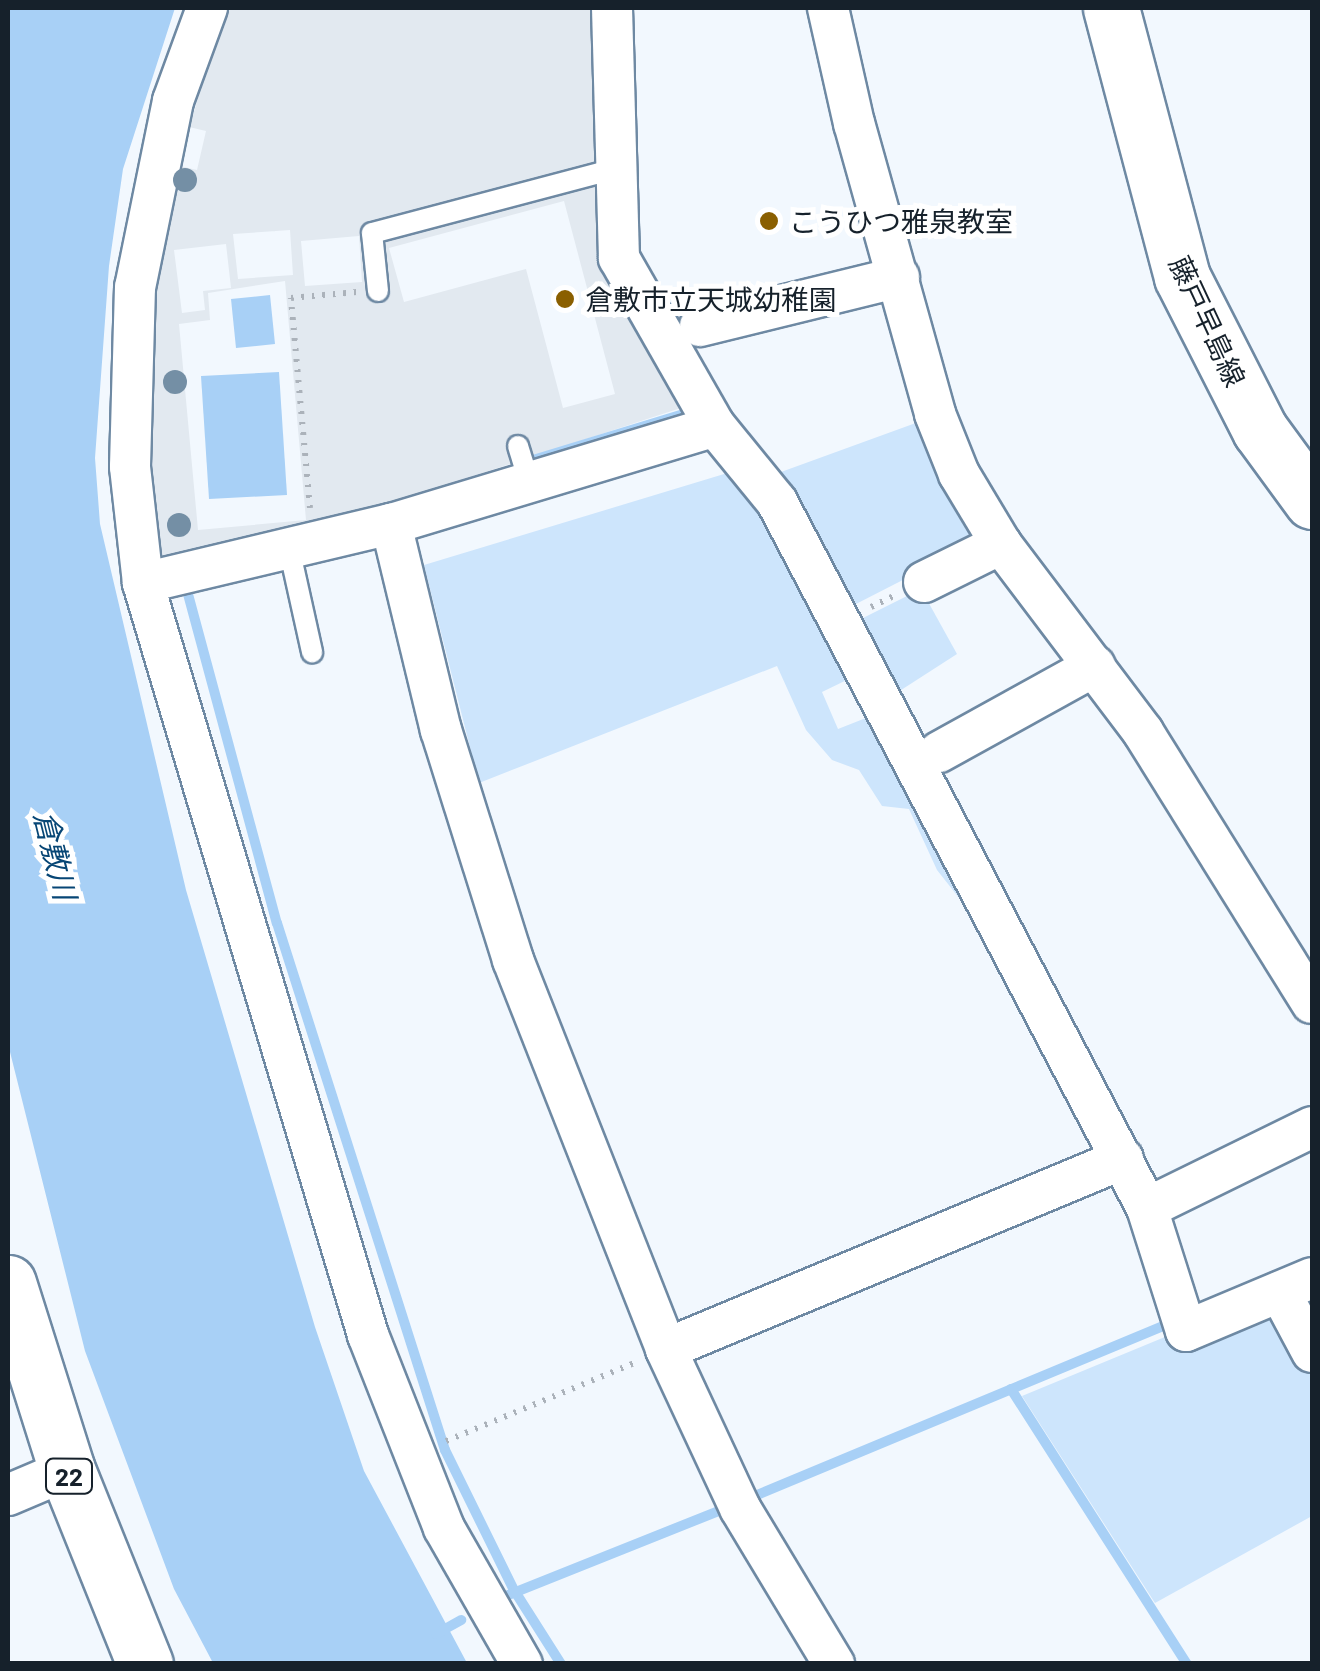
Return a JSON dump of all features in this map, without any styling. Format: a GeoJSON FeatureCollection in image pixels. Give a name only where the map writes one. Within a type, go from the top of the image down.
{"type":"FeatureCollection","features":[{"type":"Feature","properties":{"kind":"main road","name":"藤戸早島線"},"geometry":{"type":"LineString","coordinates":[[1111,8],[1182,276],[1260,430],[1312,501]]}},
{"type":"Feature","properties":{"kind":"main road","name":"22"},"geometry":{"type":"LineString","coordinates":[[8,1283],[67,1470],[145,1664]]}},
{"type":"Feature","properties":{"kind":"street"},"geometry":{"type":"LineString","coordinates":[[207,8],[173,101],[135,287],[130,467],[170,576],[374,1352],[444,1528],[522,1664]]}},
{"type":"Feature","properties":{"kind":"street"},"geometry":{"type":"LineString","coordinates":[[612,8],[619,258],[714,426],[777,502],[1123,1159],[1155,1204],[1186,1331],[1296,1285],[1312,1352]]}},
{"type":"Feature","properties":{"kind":"street"},"geometry":{"type":"LineString","coordinates":[[828,8],[946,446],[1001,544],[1095,666],[1308,981]]}},
{"type":"Feature","properties":{"kind":"street"},"geometry":{"type":"LineString","coordinates":[[700,326],[899,277]]}},
{"type":"Feature","properties":{"kind":"street"},"geometry":{"type":"LineString","coordinates":[[170,576],[300,534],[392,524],[523,463],[714,426]]}},
{"type":"Feature","properties":{"kind":"street"},"geometry":{"type":"LineString","coordinates":[[392,524],[441,730],[514,960],[737,1501],[834,1664]]}},
{"type":"Feature","properties":{"kind":"street"},"geometry":{"type":"LineString","coordinates":[[924,582],[1001,544]]}},
{"type":"Feature","properties":{"kind":"street"},"geometry":{"type":"LineString","coordinates":[[939,752],[1095,666]]}},
{"type":"Feature","properties":{"kind":"street"},"geometry":{"type":"LineString","coordinates":[[1155,1204],[1312,1126]]}},
{"type":"Feature","properties":{"kind":"street"},"geometry":{"type":"LineString","coordinates":[[676,1346],[1123,1159]]}},
{"type":"Feature","properties":{"kind":"street"},"geometry":{"type":"LineString","coordinates":[[8,1495],[67,1470]]}},
{"type":"Feature","properties":{"kind":"lane"},"geometry":{"type":"LineString","coordinates":[[378,291],[372,233],[615,168]]}},
{"type":"Feature","properties":{"kind":"lane"},"geometry":{"type":"LineString","coordinates":[[300,534],[312,652]]}},
{"type":"Feature","properties":{"kind":"path"},"geometry":{"type":"LineString","coordinates":[[300,534],[291,298],[378,291]]}},
{"type":"Feature","properties":{"kind":"path"},"geometry":{"type":"LineString","coordinates":[[448,1441],[676,1346]]}},
{"type":"Feature","properties":{"kind":"shaded area"},"geometry":{"type":"Polygon","coordinates":[[[226,8],[596,8],[602,239],[690,405],[409,497],[159,556],[146,431],[162,215],[188,130],[180,166],[197,170],[206,131],[189,127],[226,8]],[[564,201],[389,248],[404,302],[526,269],[563,408],[615,394],[564,201]],[[290,230],[233,234],[238,279],[293,275],[290,230]],[[359,236],[301,241],[305,286],[362,282],[359,236]],[[226,244],[174,250],[182,313],[205,310],[203,291],[231,288],[226,244]],[[285,281],[208,293],[210,320],[179,324],[198,530],[306,520],[285,281]]]}},
{"type":"Feature","properties":{"kind":"shaded area"},"geometry":{"type":"Polygon","coordinates":[[[924,420],[981,540],[854,605],[781,472],[924,420]]]}},
{"type":"Feature","properties":{"kind":"shaded area"},"geometry":{"type":"Polygon","coordinates":[[[734,471],[746,476],[855,676],[822,692],[838,729],[876,714],[997,946],[937,870],[909,809],[882,806],[859,770],[832,760],[806,730],[777,666],[479,783],[424,565],[734,471]]]}},
{"type":"Feature","properties":{"kind":"shaded area"},"geometry":{"type":"Polygon","coordinates":[[[921,589],[957,654],[898,692],[861,619],[921,589]]]}},
{"type":"Feature","properties":{"kind":"shaded area"},"geometry":{"type":"Polygon","coordinates":[[[1275,1307],[1312,1376],[1312,1516],[1155,1603],[1022,1396],[1177,1332],[1275,1307]]]}},
{"type":"Feature","properties":{"kind":"water","name":"倉敷川"},"geometry":{"type":"Polygon","coordinates":[[[8,8],[175,8],[123,169],[109,266],[95,458],[100,524],[186,890],[315,1327],[364,1471],[467,1663],[213,1663],[174,1589],[85,1351],[8,1044],[8,8]]]}},
{"type":"Feature","properties":{"kind":"water"},"geometry":{"type":"Polygon","coordinates":[[[270,295],[275,344],[236,348],[231,299],[270,295]]]}},
{"type":"Feature","properties":{"kind":"water"},"geometry":{"type":"Polygon","coordinates":[[[279,372],[287,495],[209,499],[201,376],[279,372]]]}},
{"type":"Feature","properties":{"kind":"waterway"},"geometry":{"type":"LineString","coordinates":[[520,464],[690,412]]}},
{"type":"Feature","properties":{"kind":"waterway"},"geometry":{"type":"LineString","coordinates":[[185,583],[277,923],[445,1450],[514,1590],[561,1664]]}},
{"type":"Feature","properties":{"kind":"waterway"},"geometry":{"type":"LineString","coordinates":[[745,1500],[1172,1322]]}},
{"type":"Feature","properties":{"kind":"waterway"},"geometry":{"type":"LineString","coordinates":[[1011,1389],[1187,1664]]}},
{"type":"Feature","properties":{"kind":"waterway"},"geometry":{"type":"LineString","coordinates":[[496,1600],[729,1507]]}},
{"type":"Feature","properties":{"kind":"waterway"},"geometry":{"type":"LineString","coordinates":[[436,1634],[461,1620]]}},
{"type":"Feature","properties":{"kind":"place","name":"こうひつ雅泉教室"},"geometry":{"type":"Point","coordinates":[769,221]}},
{"type":"Feature","properties":{"kind":"place","name":"倉敷市立天城幼稚園"},"geometry":{"type":"Point","coordinates":[565,299]}}]}
